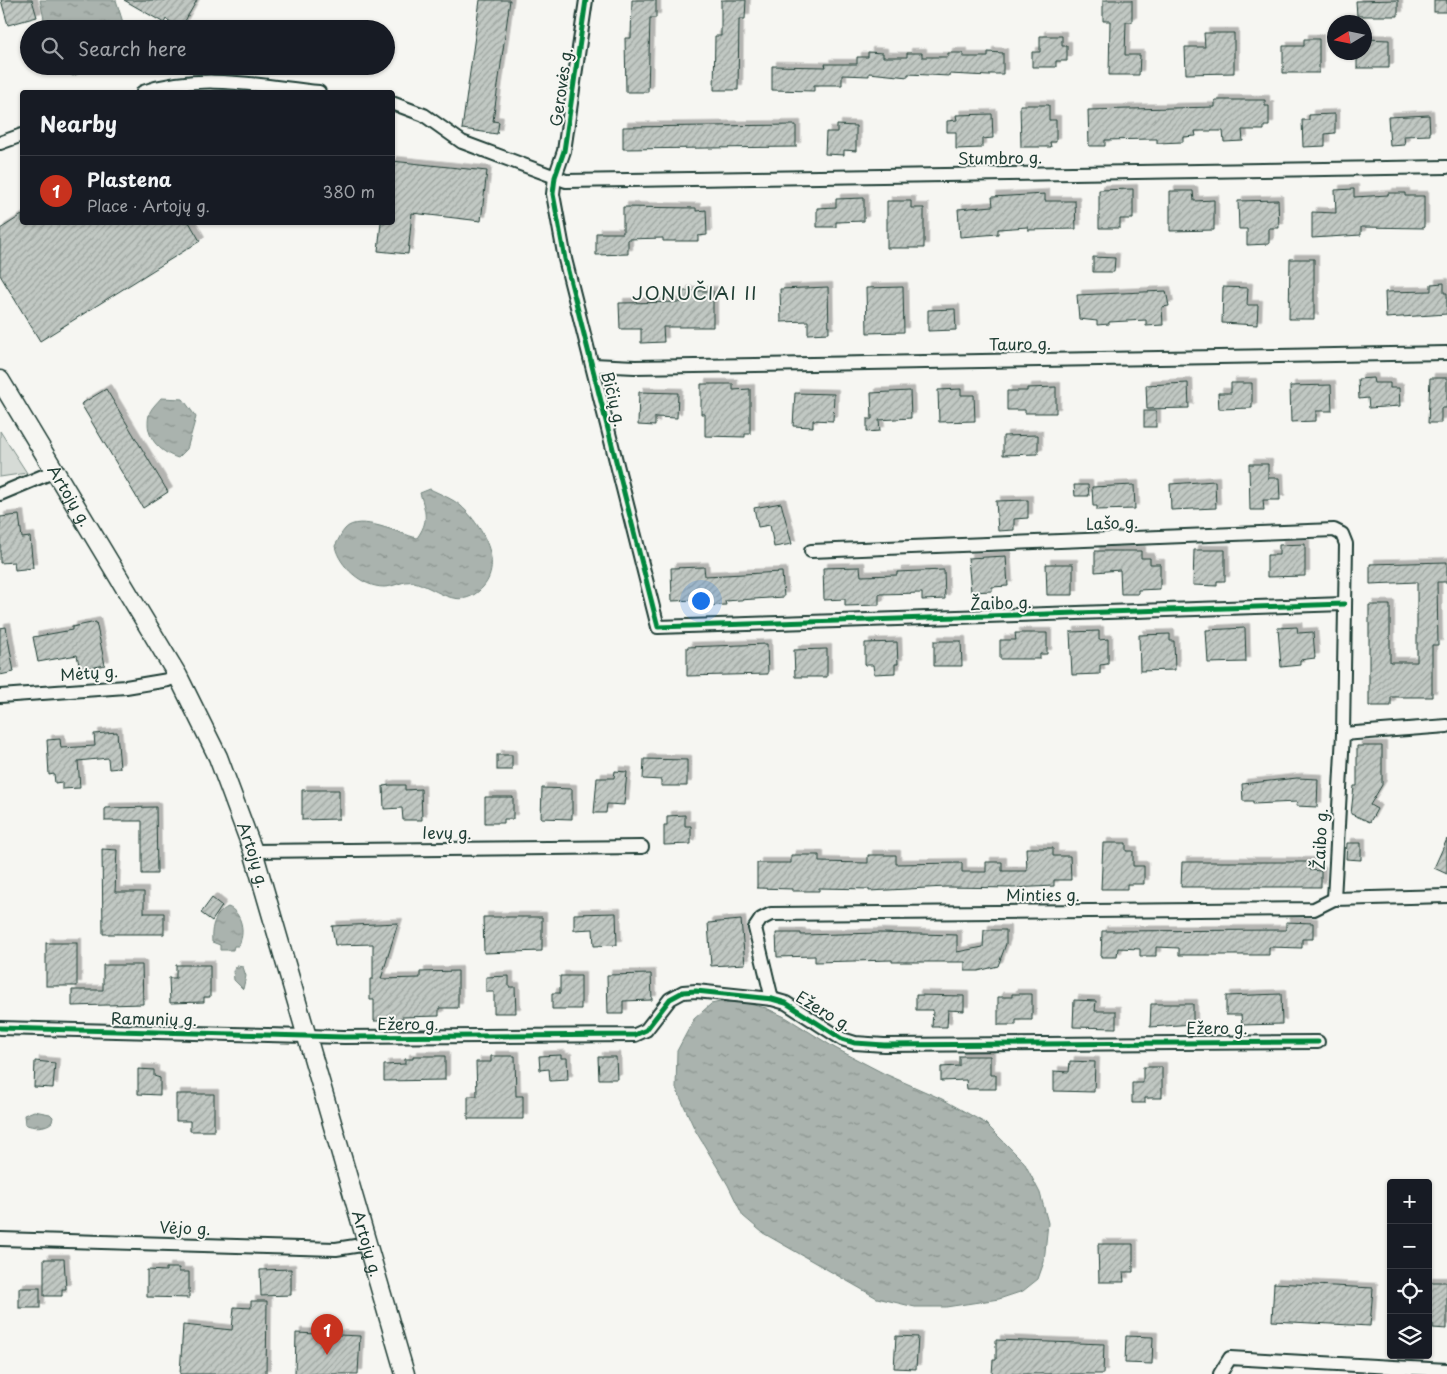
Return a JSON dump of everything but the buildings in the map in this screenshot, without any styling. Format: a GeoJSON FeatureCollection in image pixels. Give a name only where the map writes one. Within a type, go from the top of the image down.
{"type":"FeatureCollection","features":[{"type":"Feature","properties":{"kind":"main road","name":"Artojų g."},"geometry":{"type":"LineString","coordinates":[[0,380],[178,676],[218,757],[253,850],[405,1374]]}},
{"type":"Feature","properties":{"kind":"street","name":"Gerovės g."},"geometry":{"type":"LineString","coordinates":[[555,177],[564,151],[586,0]]}},
{"type":"Feature","properties":{"kind":"street"},"geometry":{"type":"LineString","coordinates":[[151,90],[183,82],[205,80],[300,90]]}},
{"type":"Feature","properties":{"kind":"street"},"geometry":{"type":"LineString","coordinates":[[395,105],[424,115],[462,142],[555,177]]}},
{"type":"Feature","properties":{"kind":"street"},"geometry":{"type":"LineString","coordinates":[[0,143],[20,136]]}},
{"type":"Feature","properties":{"kind":"street","name":"Stumbro g."},"geometry":{"type":"LineString","coordinates":[[555,177],[566,181],[580,181],[1447,167]]}},
{"type":"Feature","properties":{"kind":"street","name":"Bičių g."},"geometry":{"type":"LineString","coordinates":[[555,177],[553,194],[565,259],[658,627]]}},
{"type":"Feature","properties":{"kind":"street","name":"Tauro g."},"geometry":{"type":"LineString","coordinates":[[593,365],[655,366],[1447,353]]}},
{"type":"Feature","properties":{"kind":"street"},"geometry":{"type":"LineString","coordinates":[[0,494],[55,470]]}},
{"type":"Feature","properties":{"kind":"street","name":"Lašo g."},"geometry":{"type":"LineString","coordinates":[[811,551],[1334,530],[1342,534],[1346,544],[1344,604]]}},
{"type":"Feature","properties":{"kind":"street","name":"Žaibo g."},"geometry":{"type":"LineString","coordinates":[[658,627],[1344,604],[1343,734],[1334,899]]}},
{"type":"Feature","properties":{"kind":"street","name":"Mėtų g."},"geometry":{"type":"LineString","coordinates":[[0,696],[126,687],[168,680],[178,676]]}},
{"type":"Feature","properties":{"kind":"street"},"geometry":{"type":"LineString","coordinates":[[1343,734],[1447,726]]}},
{"type":"Feature","properties":{"kind":"street","name":"Ievų g."},"geometry":{"type":"LineString","coordinates":[[253,850],[642,847]]}},
{"type":"Feature","properties":{"kind":"street"},"geometry":{"type":"LineString","coordinates":[[1334,899],[1447,896]]}},
{"type":"Feature","properties":{"kind":"street","name":"Minties g."},"geometry":{"type":"LineString","coordinates":[[772,999],[755,928],[761,919],[770,914],[1314,909],[1334,899]]}},
{"type":"Feature","properties":{"kind":"street","name":"Ežero g."},"geometry":{"type":"LineString","coordinates":[[307,1034],[344,1037],[635,1035],[646,1030],[670,999],[683,992],[772,999],[786,1003],[842,1039],[855,1043],[934,1045],[1318,1042]]}},
{"type":"Feature","properties":{"kind":"street","name":"Ramunių g."},"geometry":{"type":"LineString","coordinates":[[0,1028],[307,1034]]}},
{"type":"Feature","properties":{"kind":"street","name":"Vėjo g."},"geometry":{"type":"LineString","coordinates":[[0,1239],[336,1249],[368,1244]]}},
{"type":"Feature","properties":{"kind":"street"},"geometry":{"type":"LineString","coordinates":[[1220,1374],[1230,1358],[1447,1370]]}},
{"type":"Feature","properties":{"kind":"shaded area"},"geometry":{"type":"Polygon","coordinates":[[[0,431],[27,473],[0,477],[0,431]]]}},
{"type":"Feature","properties":{"kind":"water"},"geometry":{"type":"Polygon","coordinates":[[[40,0],[116,0],[122,20],[44,20],[40,0]]]}},
{"type":"Feature","properties":{"kind":"water"},"geometry":{"type":"Polygon","coordinates":[[[161,398],[183,399],[196,417],[187,449],[178,458],[159,447],[154,442],[149,430],[150,413],[161,398]]]}},
{"type":"Feature","properties":{"kind":"water"},"geometry":{"type":"Polygon","coordinates":[[[430,489],[461,506],[477,525],[484,537],[491,561],[490,573],[485,584],[475,594],[467,598],[452,598],[414,582],[384,587],[376,586],[360,579],[346,568],[337,554],[335,546],[345,529],[360,523],[369,524],[417,538],[425,522],[424,506],[420,493],[430,489]]]}},
{"type":"Feature","properties":{"kind":"water"},"geometry":{"type":"Polygon","coordinates":[[[228,907],[239,918],[242,936],[238,946],[234,946],[233,950],[220,950],[220,945],[212,942],[212,931],[219,913],[228,907]]]}},
{"type":"Feature","properties":{"kind":"water"},"geometry":{"type":"Polygon","coordinates":[[[237,966],[243,967],[246,976],[243,989],[234,980],[233,971],[237,966]]]}},
{"type":"Feature","properties":{"kind":"water"},"geometry":{"type":"Polygon","coordinates":[[[720,1002],[745,1003],[766,1008],[787,1018],[835,1048],[883,1073],[942,1099],[985,1123],[1024,1162],[1040,1193],[1048,1223],[1044,1262],[1038,1279],[1023,1291],[999,1299],[946,1307],[915,1307],[877,1298],[763,1233],[743,1216],[728,1185],[695,1130],[676,1088],[677,1051],[694,1019],[711,1004],[720,1002]]]}},
{"type":"Feature","properties":{"kind":"water"},"geometry":{"type":"Polygon","coordinates":[[[34,1111],[50,1114],[53,1117],[52,1122],[39,1127],[25,1124],[24,1115],[34,1111]]]}},
{"type":"Feature","properties":{"kind":"cycle path"},"geometry":{"type":"LineString","coordinates":[[586,0],[564,151],[555,177],[553,194],[565,259],[658,627],[1344,604]]}},
{"type":"Feature","properties":{"kind":"cycle path"},"geometry":{"type":"LineString","coordinates":[[0,1028],[344,1037],[635,1035],[646,1030],[670,999],[683,992],[696,991],[772,999],[786,1003],[842,1039],[855,1043],[884,1045],[1318,1042]]}},
{"type":"Feature","properties":{"kind":"place","name":"Plastena"},"geometry":{"type":"Point","coordinates":[327,1355]}},
{"type":"Feature","properties":{"kind":"district","name":"JONUČIAI II"},"geometry":{"type":"Point","coordinates":[695,293]}}]}
